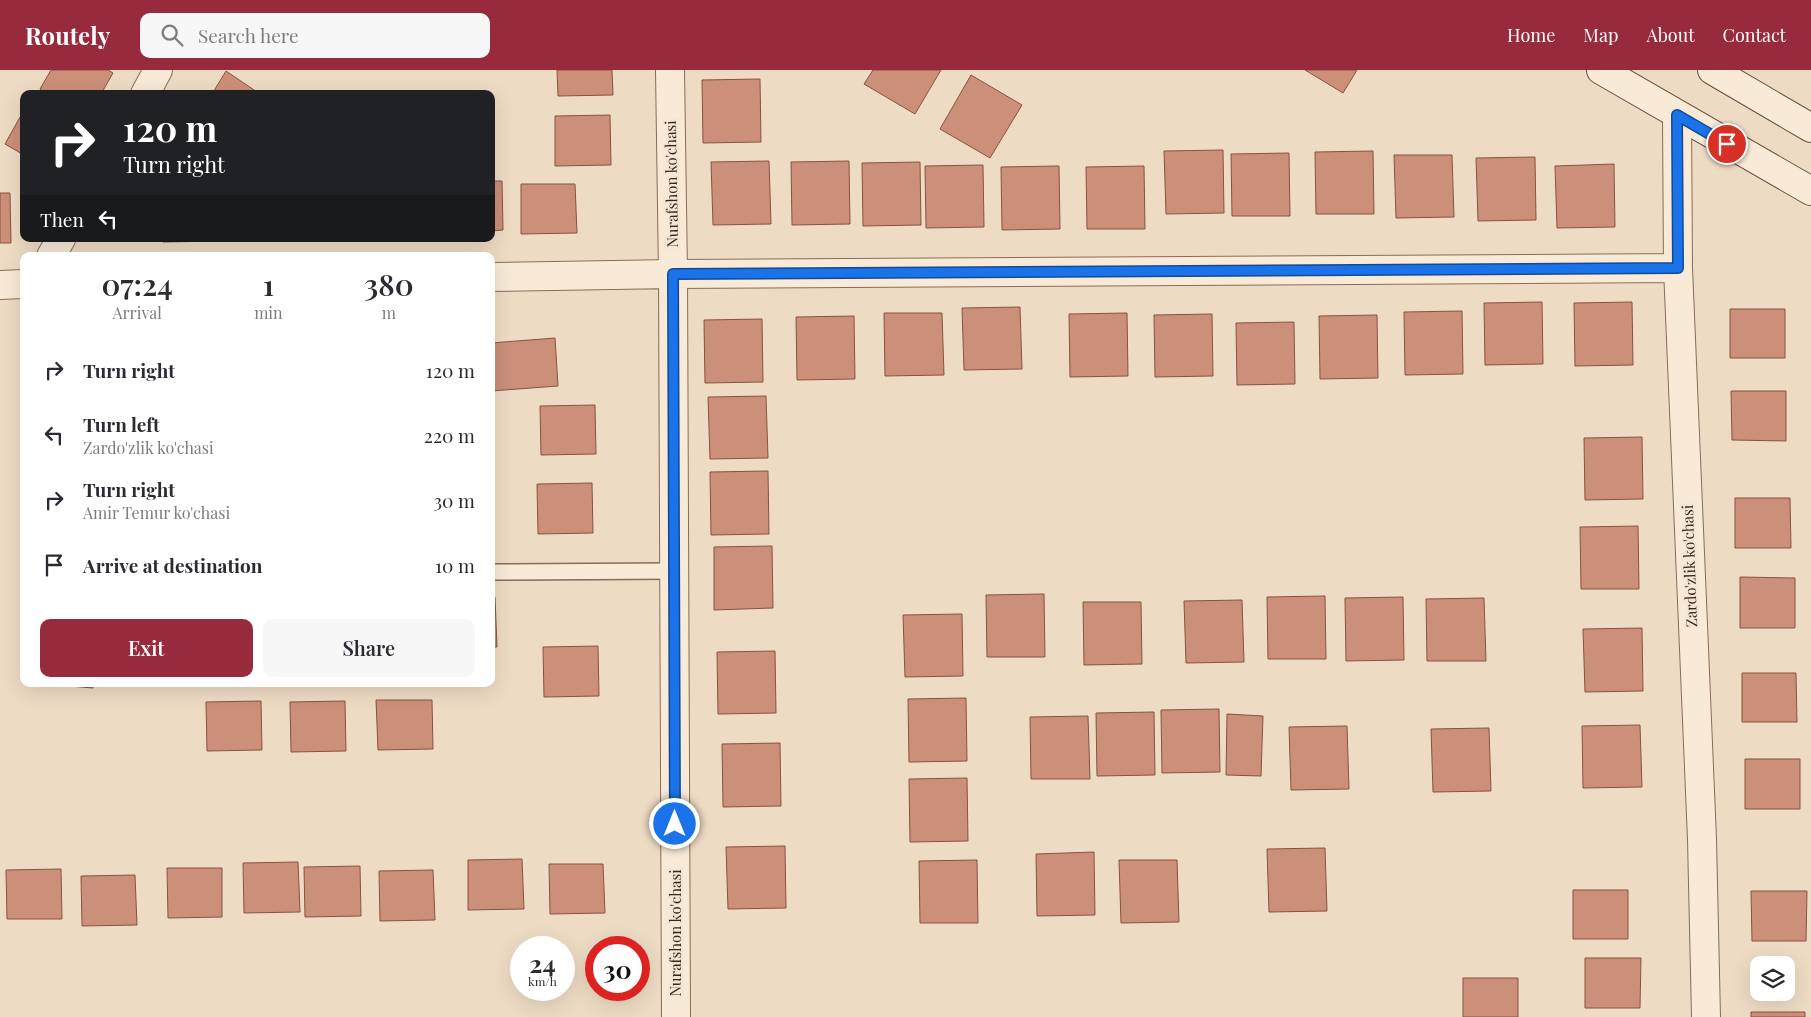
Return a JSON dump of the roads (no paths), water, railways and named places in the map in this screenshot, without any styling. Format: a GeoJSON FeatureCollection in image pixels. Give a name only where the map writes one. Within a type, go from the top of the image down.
{"type":"FeatureCollection","features":[{"type":"Feature","properties":{"kind":"street"},"geometry":{"type":"LineString","coordinates":[[147,90],[158,70]]}},
{"type":"Feature","properties":{"kind":"street","name":"Nurafshon ko'chasi"},"geometry":{"type":"LineString","coordinates":[[670,70],[673,274],[676,1017]]}},
{"type":"Feature","properties":{"kind":"street"},"geometry":{"type":"LineString","coordinates":[[1601,70],[1811,191]]}},
{"type":"Feature","properties":{"kind":"street"},"geometry":{"type":"LineString","coordinates":[[1712,70],[1811,128]]}},
{"type":"Feature","properties":{"kind":"street","name":"Zardo'zlik ko'chasi"},"geometry":{"type":"LineString","coordinates":[[1677,115],[1678,268],[1701,830],[1706,1017]]}},
{"type":"Feature","properties":{"kind":"street"},"geometry":{"type":"LineString","coordinates":[[495,277],[673,274],[1678,268]]}},
{"type":"Feature","properties":{"kind":"street"},"geometry":{"type":"LineString","coordinates":[[0,285],[20,284]]}},
{"type":"Feature","properties":{"kind":"lane"},"geometry":{"type":"LineString","coordinates":[[495,572],[674,571]]}}]}
